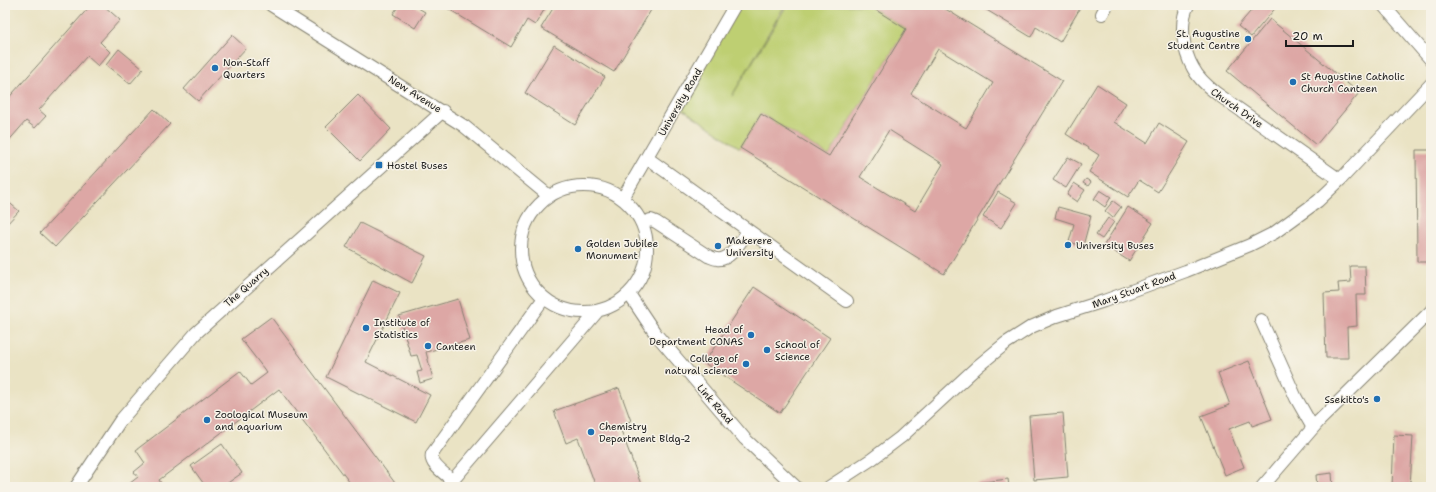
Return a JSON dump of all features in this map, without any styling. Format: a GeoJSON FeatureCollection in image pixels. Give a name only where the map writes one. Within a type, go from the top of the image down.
{"type":"FeatureCollection","features":[{"type":"Feature","properties":{"kind":"lane","name":"New Avenue"},"geometry":{"type":"LineString","coordinates":[[271,5],[443,111],[488,145],[549,196]]}},
{"type":"Feature","properties":{"kind":"lane","name":"University Road"},"geometry":{"type":"LineString","coordinates":[[623,198],[735,5]]}},
{"type":"Feature","properties":{"kind":"lane","name":"Church Drive"},"geometry":{"type":"LineString","coordinates":[[1188,5],[1182,21],[1183,38],[1192,67],[1198,76],[1216,93],[1340,180]]}},
{"type":"Feature","properties":{"kind":"lane"},"geometry":{"type":"LineString","coordinates":[[1383,5],[1431,60]]}},
{"type":"Feature","properties":{"kind":"lane","name":"Mary Stuart Road"},"geometry":{"type":"LineString","coordinates":[[829,487],[872,459],[901,437],[978,366],[1006,343],[1031,327],[1057,316],[1104,301],[1186,271],[1250,245],[1274,233],[1318,201],[1340,180],[1431,84]]}},
{"type":"Feature","properties":{"kind":"lane","name":"The Quarry"},"geometry":{"type":"LineString","coordinates":[[76,487],[120,421],[196,333],[443,111]]}},
{"type":"Feature","properties":{"kind":"lane"},"geometry":{"type":"LineString","coordinates":[[646,158],[847,301]]}},
{"type":"Feature","properties":{"kind":"lane"},"geometry":{"type":"LineString","coordinates":[[586,185],[606,189],[623,198],[638,214],[646,234],[648,256],[642,277],[629,294],[614,305],[597,312],[578,312],[560,308],[544,298],[531,283],[523,265],[521,246],[525,226],[534,209],[549,196],[567,188],[586,185]]}},
{"type":"Feature","properties":{"kind":"lane"},"geometry":{"type":"LineString","coordinates":[[642,223],[651,220],[656,222],[708,256],[716,259],[722,259],[729,256],[748,231]]}},
{"type":"Feature","properties":{"kind":"lane","name":"Link Road"},"geometry":{"type":"LineString","coordinates":[[629,294],[655,333],[740,433],[796,487]]}},
{"type":"Feature","properties":{"kind":"lane"},"geometry":{"type":"LineString","coordinates":[[544,298],[432,454],[434,464],[450,484],[597,312]]}},
{"type":"Feature","properties":{"kind":"lane"},"geometry":{"type":"LineString","coordinates":[[1262,487],[1313,428],[1431,311]]}},
{"type":"Feature","properties":{"kind":"lane"},"geometry":{"type":"LineString","coordinates":[[1261,320],[1296,398],[1313,428]]}},
{"type":"Feature","properties":{"kind":"green space"},"geometry":{"type":"Polygon","coordinates":[[[736,5],[785,5],[732,96],[787,5],[868,5],[906,29],[829,156],[761,114],[740,148],[677,105],[736,5]]]}},
{"type":"Feature","properties":{"kind":"building"},"geometry":{"type":"Polygon","coordinates":[[[91,5],[103,5],[120,20],[100,42],[110,52],[98,66],[87,56],[39,110],[46,116],[35,128],[26,121],[5,145],[5,102],[91,5]]]}},
{"type":"Feature","properties":{"kind":"building"},"geometry":{"type":"Polygon","coordinates":[[[399,5],[413,5],[425,12],[415,28],[393,14],[399,5]]]}},
{"type":"Feature","properties":{"kind":"building"},"geometry":{"type":"Polygon","coordinates":[[[442,5],[547,5],[535,25],[527,20],[511,47],[442,5]]]}},
{"type":"Feature","properties":{"kind":"building"},"geometry":{"type":"Polygon","coordinates":[[[555,5],[654,5],[614,72],[541,28],[555,5]]]}},
{"type":"Feature","properties":{"kind":"building"},"geometry":{"type":"Polygon","coordinates":[[[868,5],[939,5],[1062,81],[944,274],[740,148],[761,114],[829,156],[906,29],[868,5]],[[938,49],[911,94],[966,128],[993,83],[938,49]],[[889,130],[860,177],[915,211],[943,164],[889,130]]]}},
{"type":"Feature","properties":{"kind":"building"},"geometry":{"type":"Polygon","coordinates":[[[980,5],[1082,5],[1060,42],[1036,27],[1031,37],[980,5]]]}},
{"type":"Feature","properties":{"kind":"building"},"geometry":{"type":"Polygon","coordinates":[[[1256,5],[1278,5],[1251,37],[1238,26],[1256,5]]]}},
{"type":"Feature","properties":{"kind":"building","name":"St Augustine Catholic Church Canteen"},"geometry":{"type":"Polygon","coordinates":[[[1270,19],[1359,93],[1316,145],[1227,71],[1270,19]]]}},
{"type":"Feature","properties":{"kind":"building","name":"Non-Staff Quarters"},"geometry":{"type":"Polygon","coordinates":[[[232,35],[246,48],[198,101],[184,89],[232,35]]]}},
{"type":"Feature","properties":{"kind":"building"},"geometry":{"type":"Polygon","coordinates":[[[554,45],[605,77],[575,125],[525,93],[554,45]]]}},
{"type":"Feature","properties":{"kind":"building"},"geometry":{"type":"Polygon","coordinates":[[[119,49],[143,69],[130,84],[106,65],[119,49]]]}},
{"type":"Feature","properties":{"kind":"building"},"geometry":{"type":"Polygon","coordinates":[[[1097,84],[1126,103],[1114,122],[1147,143],[1159,123],[1189,142],[1158,192],[1139,180],[1128,197],[1089,172],[1099,155],[1066,134],[1097,84]]]}},
{"type":"Feature","properties":{"kind":"building"},"geometry":{"type":"Polygon","coordinates":[[[358,95],[391,129],[360,161],[326,127],[358,95]]]}},
{"type":"Feature","properties":{"kind":"building"},"geometry":{"type":"Polygon","coordinates":[[[154,109],[170,124],[55,247],[40,233],[154,109]]]}},
{"type":"Feature","properties":{"kind":"building"},"geometry":{"type":"Polygon","coordinates":[[[1416,150],[1431,150],[1431,262],[1417,262],[1416,150]]]}},
{"type":"Feature","properties":{"kind":"building"},"geometry":{"type":"Polygon","coordinates":[[[1068,157],[1081,164],[1066,188],[1053,180],[1068,157]]]}},
{"type":"Feature","properties":{"kind":"building"},"geometry":{"type":"Polygon","coordinates":[[[1086,179],[1091,182],[1088,186],[1083,183],[1086,179]]]}},
{"type":"Feature","properties":{"kind":"building"},"geometry":{"type":"Polygon","coordinates":[[[1074,183],[1085,190],[1077,202],[1067,195],[1074,183]]]}},
{"type":"Feature","properties":{"kind":"building"},"geometry":{"type":"Polygon","coordinates":[[[1100,190],[1111,197],[1105,207],[1094,199],[1100,190]]]}},
{"type":"Feature","properties":{"kind":"building"},"geometry":{"type":"Polygon","coordinates":[[[998,192],[1017,203],[1001,228],[983,217],[998,192]]]}},
{"type":"Feature","properties":{"kind":"building"},"geometry":{"type":"Polygon","coordinates":[[[5,199],[19,211],[5,226],[5,199]]]}},
{"type":"Feature","properties":{"kind":"building"},"geometry":{"type":"Polygon","coordinates":[[[1113,201],[1121,207],[1113,218],[1105,211],[1113,201]]]}},
{"type":"Feature","properties":{"kind":"building"},"geometry":{"type":"Polygon","coordinates":[[[1058,207],[1091,216],[1083,246],[1069,242],[1074,224],[1055,218],[1058,207]]]}},
{"type":"Feature","properties":{"kind":"building"},"geometry":{"type":"Polygon","coordinates":[[[1128,207],[1153,223],[1129,261],[1104,245],[1128,207]]]}},
{"type":"Feature","properties":{"kind":"building"},"geometry":{"type":"Polygon","coordinates":[[[1108,218],[1114,222],[1102,239],[1096,235],[1108,218]]]}},
{"type":"Feature","properties":{"kind":"building"},"geometry":{"type":"Polygon","coordinates":[[[360,223],[426,256],[412,283],[346,247],[360,223]]]}},
{"type":"Feature","properties":{"kind":"building"},"geometry":{"type":"Polygon","coordinates":[[[1350,266],[1365,266],[1366,295],[1356,295],[1357,326],[1347,327],[1348,358],[1326,358],[1324,293],[1339,292],[1338,283],[1351,282],[1350,266]]]}},
{"type":"Feature","properties":{"kind":"building","name":"Institute of Statistics"},"geometry":{"type":"Polygon","coordinates":[[[373,280],[400,293],[366,362],[430,395],[416,422],[326,377],[373,280]]]}},
{"type":"Feature","properties":{"kind":"building","name":"School of Science"},"geometry":{"type":"Polygon","coordinates":[[[754,287],[830,338],[780,413],[704,363],[754,287]]]}},
{"type":"Feature","properties":{"kind":"building","name":"Canteen"},"geometry":{"type":"Polygon","coordinates":[[[458,299],[470,340],[426,352],[433,379],[420,383],[417,372],[422,371],[417,355],[411,356],[399,316],[458,299]]]}},
{"type":"Feature","properties":{"kind":"building","name":"Zoological Museum and aquarium"},"geometry":{"type":"Polygon","coordinates":[[[271,317],[398,487],[353,487],[279,389],[159,480],[162,485],[160,487],[125,487],[138,477],[134,472],[145,463],[136,450],[240,371],[251,385],[267,373],[241,339],[271,317]]]}},
{"type":"Feature","properties":{"kind":"building"},"geometry":{"type":"Polygon","coordinates":[[[1249,361],[1272,419],[1252,426],[1250,421],[1229,429],[1244,467],[1225,475],[1201,416],[1230,405],[1218,373],[1249,361]]]}},
{"type":"Feature","properties":{"kind":"building","name":"Chemistry Department Bldg-2"},"geometry":{"type":"Polygon","coordinates":[[[619,388],[631,421],[619,425],[642,487],[596,487],[578,438],[566,443],[554,411],[619,388]]]}},
{"type":"Feature","properties":{"kind":"building"},"geometry":{"type":"Polygon","coordinates":[[[1063,413],[1068,477],[1034,480],[1029,416],[1063,413]]]}},
{"type":"Feature","properties":{"kind":"building"},"geometry":{"type":"Polygon","coordinates":[[[1394,435],[1413,436],[1410,487],[1392,487],[1394,435]]]}},
{"type":"Feature","properties":{"kind":"building"},"geometry":{"type":"Polygon","coordinates":[[[222,444],[242,473],[222,487],[206,487],[191,466],[222,444]]]}},
{"type":"Feature","properties":{"kind":"building"},"geometry":{"type":"Polygon","coordinates":[[[1332,473],[1333,487],[1317,487],[1316,475],[1332,473]]]}},
{"type":"Feature","properties":{"kind":"building"},"geometry":{"type":"Polygon","coordinates":[[[1008,479],[1009,487],[975,487],[975,483],[1008,479]]]}},
{"type":"Feature","properties":{"kind":"place","name":"St. Augustine Student Centre"},"geometry":{"type":"Point","coordinates":[1248,39]}},
{"type":"Feature","properties":{"kind":"place","name":"Non-Staff Quarters"},"geometry":{"type":"Point","coordinates":[215,68]}},
{"type":"Feature","properties":{"kind":"place","name":"St Augustine Catholic Church Canteen"},"geometry":{"type":"Point","coordinates":[1293,82]}},
{"type":"Feature","properties":{"kind":"place","name":"Hostel Buses"},"geometry":{"type":"Point","coordinates":[379,165]}},
{"type":"Feature","properties":{"kind":"place","name":"University Buses"},"geometry":{"type":"Point","coordinates":[1068,245]}},
{"type":"Feature","properties":{"kind":"place","name":"Makerere University"},"geometry":{"type":"Point","coordinates":[718,246]}},
{"type":"Feature","properties":{"kind":"place","name":"Golden Jubilee Monument"},"geometry":{"type":"Point","coordinates":[578,249]}},
{"type":"Feature","properties":{"kind":"place","name":"Institute of Statistics"},"geometry":{"type":"Point","coordinates":[366,328]}},
{"type":"Feature","properties":{"kind":"place","name":"Head of Department CONAS"},"geometry":{"type":"Point","coordinates":[751,335]}},
{"type":"Feature","properties":{"kind":"place","name":"Canteen"},"geometry":{"type":"Point","coordinates":[428,346]}},
{"type":"Feature","properties":{"kind":"place","name":"School of Science"},"geometry":{"type":"Point","coordinates":[767,350]}},
{"type":"Feature","properties":{"kind":"place","name":"College of natural science"},"geometry":{"type":"Point","coordinates":[746,364]}},
{"type":"Feature","properties":{"kind":"place","name":"Ssekitto's"},"geometry":{"type":"Point","coordinates":[1377,399]}},
{"type":"Feature","properties":{"kind":"place","name":"Zoological Museum and aquarium"},"geometry":{"type":"Point","coordinates":[207,420]}},
{"type":"Feature","properties":{"kind":"place","name":"Chemistry Department Bldg-2"},"geometry":{"type":"Point","coordinates":[591,432]}}]}
